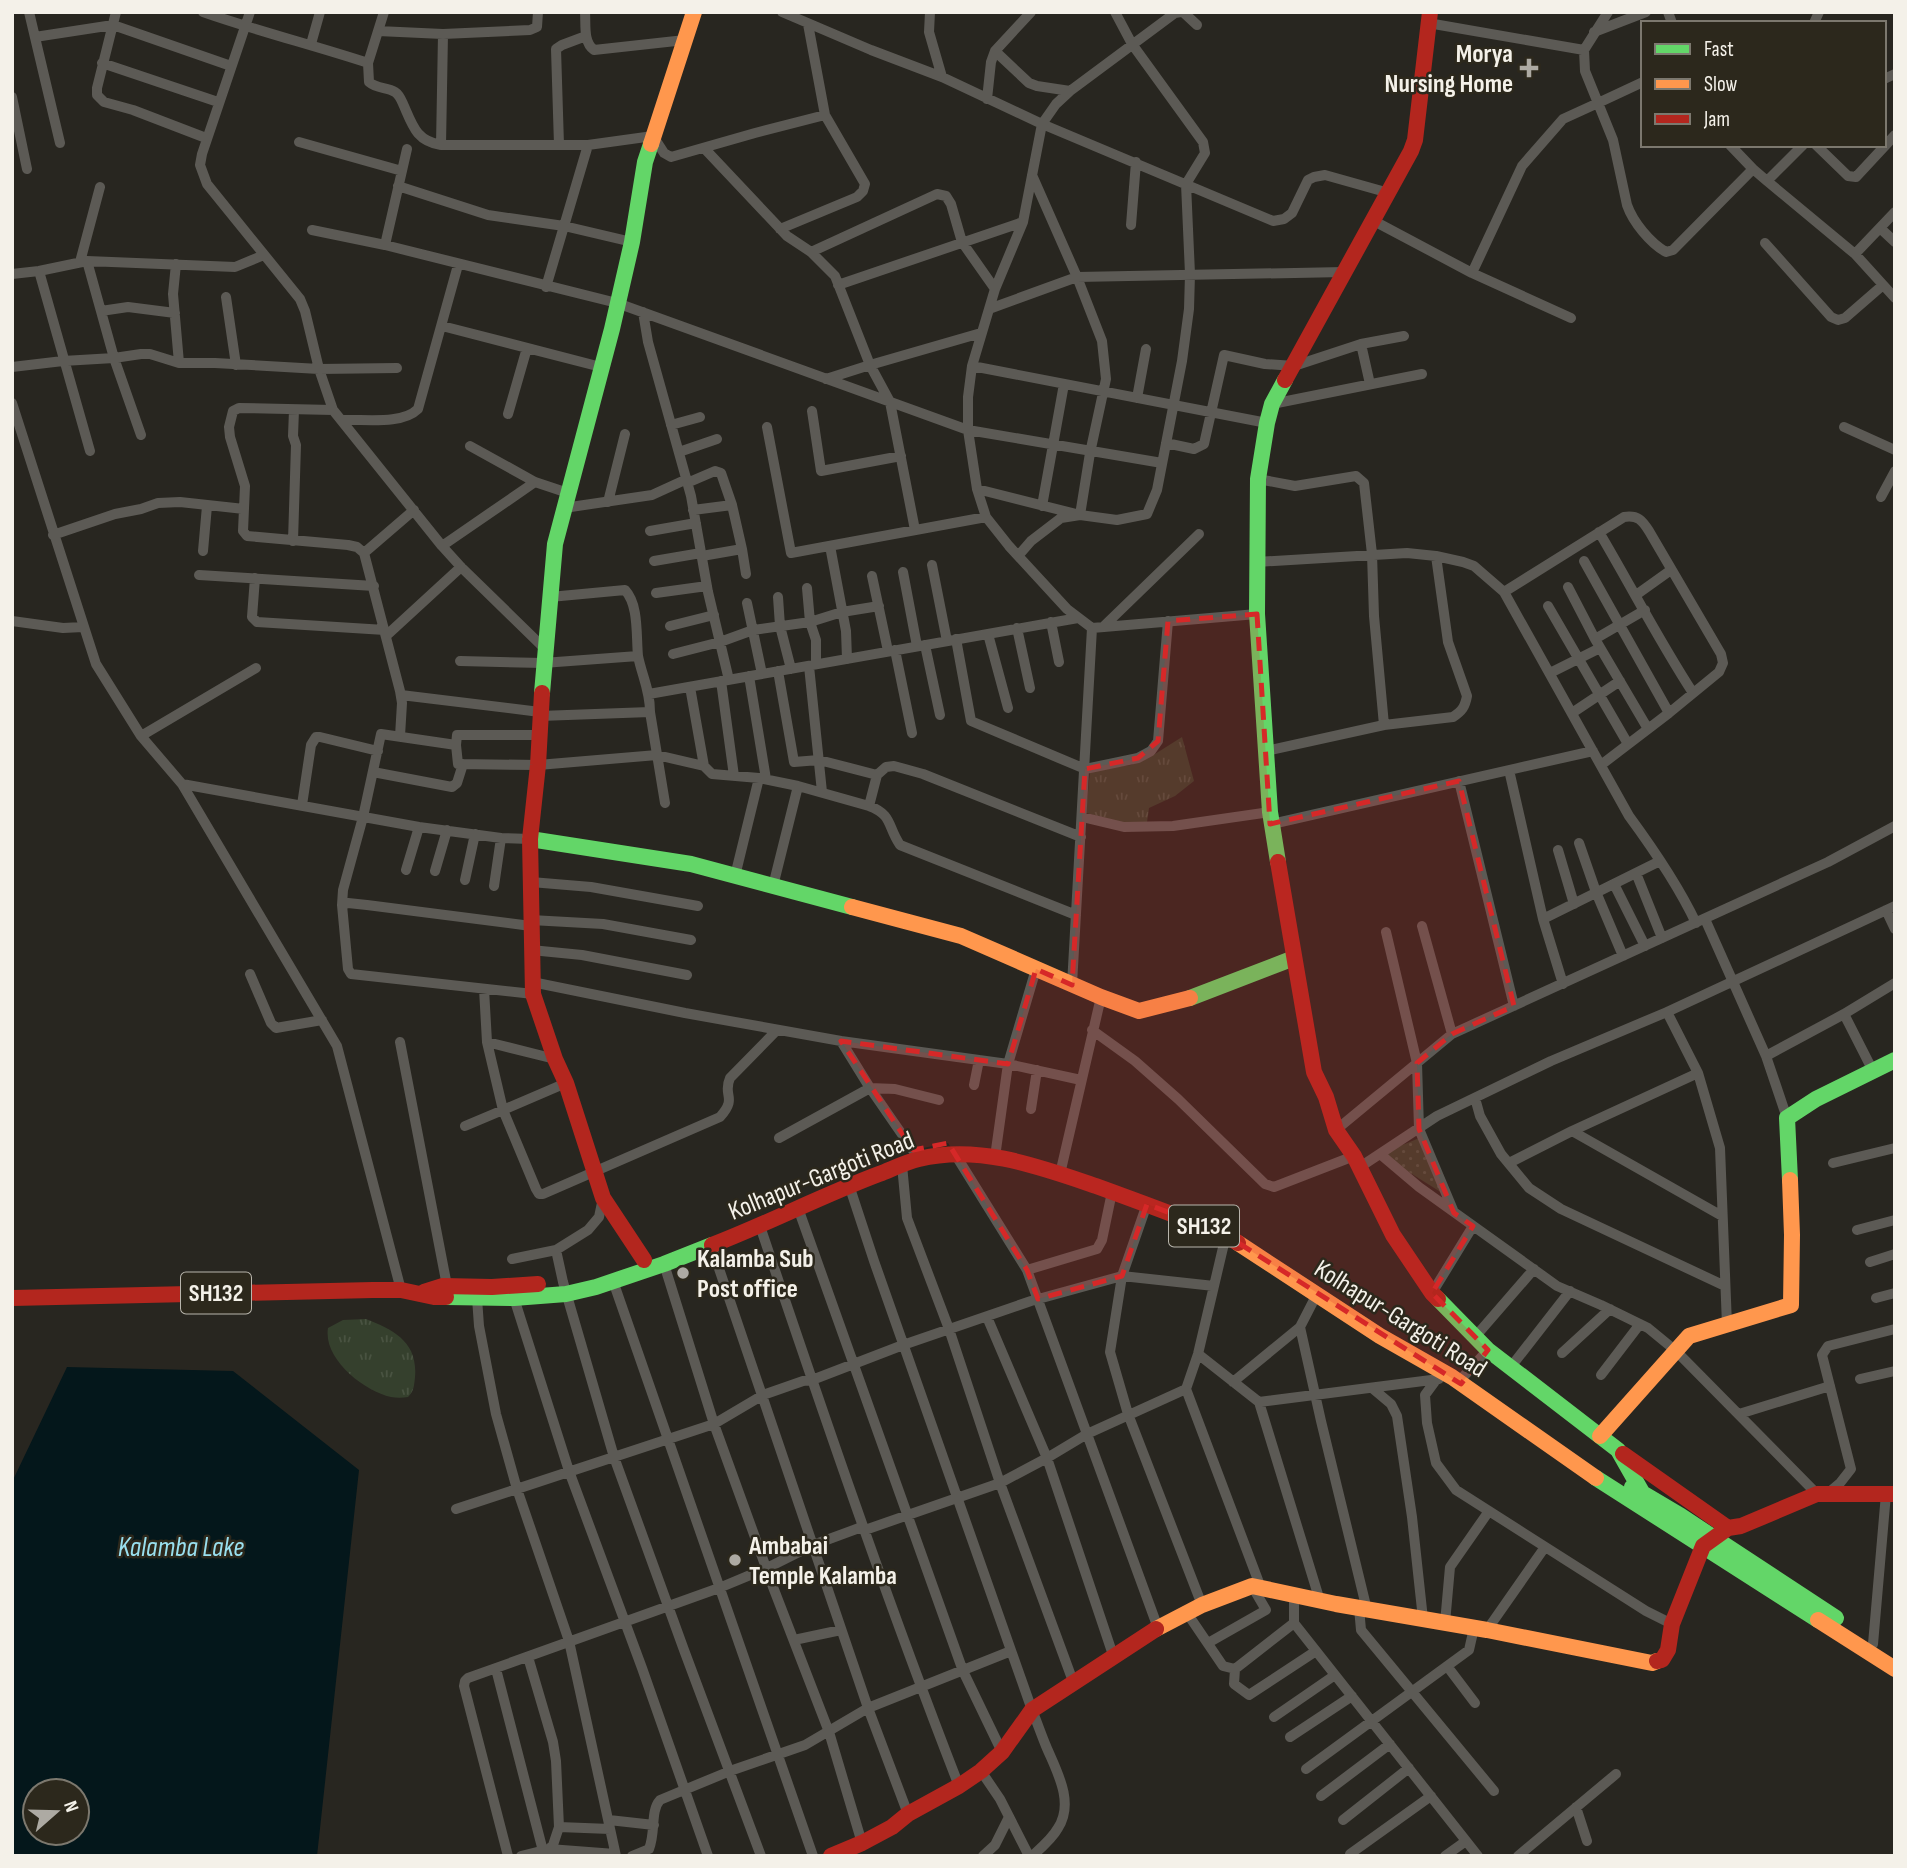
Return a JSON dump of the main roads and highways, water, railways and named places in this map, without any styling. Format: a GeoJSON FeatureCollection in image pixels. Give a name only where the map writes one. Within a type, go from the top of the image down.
{"type":"FeatureCollection","features":[{"type":"Feature","properties":{"kind":"main road"},"geometry":{"type":"LineString","coordinates":[[644,1260],[603,1198],[533,988],[530,839],[555,544],[612,329],[632,242],[645,162],[694,12]]}},
{"type":"Feature","properties":{"kind":"main road"},"geometry":{"type":"LineString","coordinates":[[1429,18],[1415,140],[1411,151],[1272,404],[1258,479],[1257,614],[1271,818],[1314,1072],[1326,1097],[1336,1129],[1357,1161],[1393,1235],[1432,1293],[1488,1350],[1510,1368],[1618,1450],[1728,1528]]}},
{"type":"Feature","properties":{"kind":"main road"},"geometry":{"type":"LineString","coordinates":[[530,839],[691,864],[961,936],[1139,1011],[1226,985],[1294,958]]}},
{"type":"Feature","properties":{"kind":"main road"},"geometry":{"type":"LineString","coordinates":[[1600,1436],[1689,1336],[1791,1305],[1793,1265],[1787,1118],[1816,1099],[1895,1060]]}},
{"type":"Feature","properties":{"kind":"main road"},"geometry":{"type":"LineString","coordinates":[[448,1292],[479,1287],[565,1288],[754,1216],[841,1177],[955,1143],[996,1152],[1171,1202],[1221,1223],[1453,1379],[1643,1494],[1708,1541],[1895,1659]]}},
{"type":"Feature","properties":{"kind":"main road","name":"Kolhapur-Gargoti Road"},"geometry":{"type":"LineString","coordinates":[[448,1292],[477,1298],[514,1298],[565,1288],[596,1287],[664,1264],[760,1226],[849,1185],[902,1165],[916,1154],[996,1152]]}},
{"type":"Feature","properties":{"kind":"main road","name":"Kolhapur-Gargoti Road"},"geometry":{"type":"LineString","coordinates":[[1061,1170],[1226,1235],[1380,1336],[1453,1379],[1599,1480],[1708,1541],[1895,1669]]}},
{"type":"Feature","properties":{"kind":"main road","name":"SH132"},"geometry":{"type":"LineString","coordinates":[[12,1298],[401,1290],[421,1293],[434,1286],[448,1292]]}},
{"type":"Feature","properties":{"kind":"main road"},"geometry":{"type":"LineString","coordinates":[[1618,1450],[1643,1494]]}},
{"type":"Feature","properties":{"kind":"main road"},"geometry":{"type":"LineString","coordinates":[[831,1856],[854,1849],[981,1771],[1002,1752],[1032,1710],[1158,1628],[1194,1609],[1256,1587],[1652,1663],[1662,1660],[1666,1655],[1672,1624],[1708,1541],[1728,1528],[1741,1526],[1822,1494],[1891,1494]]}},
{"type":"Feature","properties":{"kind":"water","name":"Kalamba Lake"},"geometry":{"type":"Polygon","coordinates":[[[67,1367],[233,1371],[359,1470],[317,1856],[12,1856],[12,1482],[67,1367]]]}},
{"type":"Feature","properties":{"kind":"place","name":"Morya Nursing Home"},"geometry":{"type":"Point","coordinates":[1529,68]}},
{"type":"Feature","properties":{"kind":"place","name":"Kalamba Sub Post office"},"geometry":{"type":"Point","coordinates":[683,1273]}},
{"type":"Feature","properties":{"kind":"place","name":"Ambabai Temple Kalamba"},"geometry":{"type":"Point","coordinates":[735,1560]}}]}
